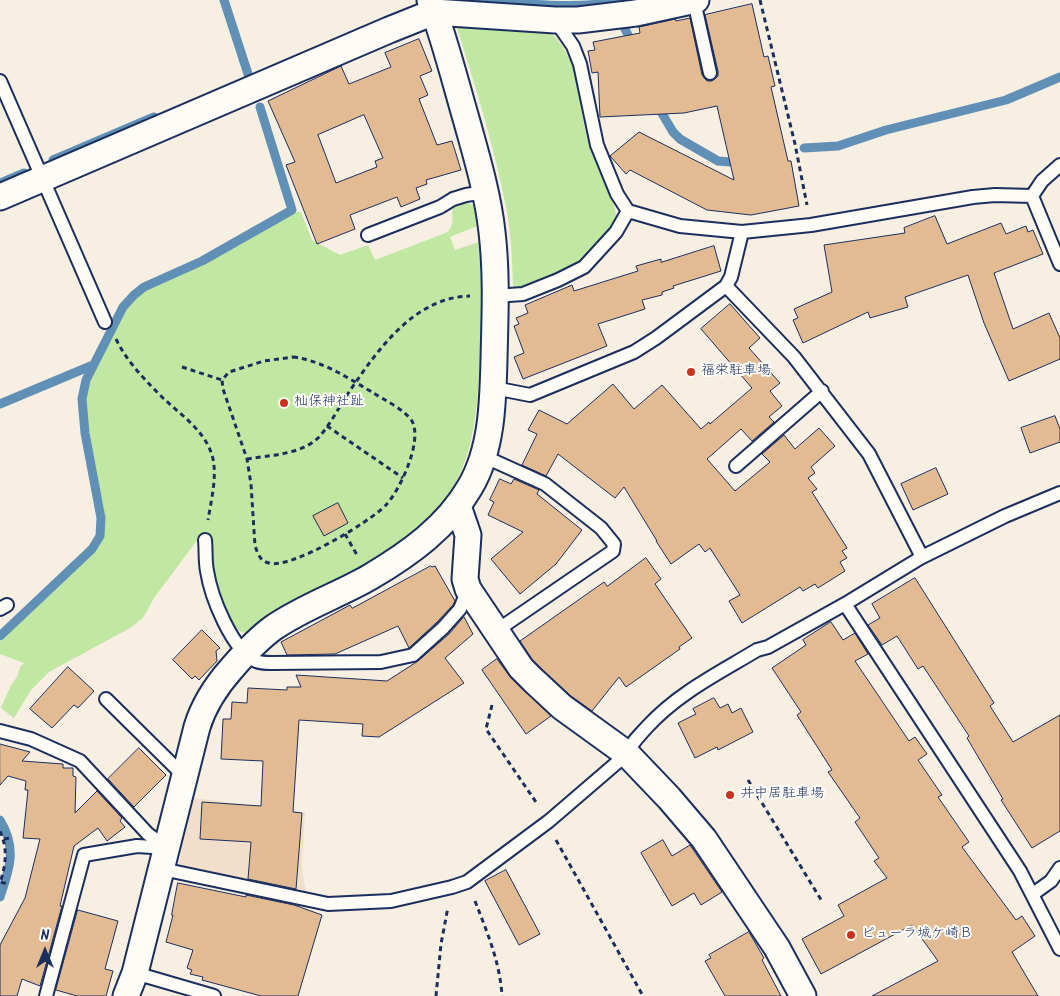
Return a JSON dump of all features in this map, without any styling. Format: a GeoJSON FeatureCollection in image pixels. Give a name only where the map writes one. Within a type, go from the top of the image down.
{"type":"FeatureCollection","features":[{"type":"Feature","properties":{"kind":"street"},"geometry":{"type":"LineString","coordinates":[[0,197],[380,34],[432,6],[555,20],[610,17],[695,0]]}},
{"type":"Feature","properties":{"kind":"street"},"geometry":{"type":"LineString","coordinates":[[126,996],[135,973],[203,709],[224,677],[258,640],[274,628],[299,613],[370,578],[426,540],[444,523],[471,487],[483,456],[494,388],[495,296],[492,234],[486,192],[442,34],[432,6]]}},
{"type":"Feature","properties":{"kind":"street"},"geometry":{"type":"LineString","coordinates":[[458,506],[468,535],[465,579],[468,589],[521,668],[553,700],[627,754],[704,839],[777,948],[803,996]]}},
{"type":"Feature","properties":{"kind":"lane"},"geometry":{"type":"LineString","coordinates":[[695,0],[710,73]]}},
{"type":"Feature","properties":{"kind":"lane"},"geometry":{"type":"LineString","coordinates":[[555,20],[573,46],[580,64],[597,145],[617,194],[628,211],[680,226],[742,232],[811,225],[973,197],[995,195],[1032,196]]}},
{"type":"Feature","properties":{"kind":"lane"},"geometry":{"type":"LineString","coordinates":[[0,81],[105,322]]}},
{"type":"Feature","properties":{"kind":"lane"},"geometry":{"type":"LineString","coordinates":[[1032,196],[1042,181],[1060,165]]}},
{"type":"Feature","properties":{"kind":"lane"},"geometry":{"type":"LineString","coordinates":[[368,234],[440,207],[453,199],[486,192]]}},
{"type":"Feature","properties":{"kind":"lane"},"geometry":{"type":"LineString","coordinates":[[1032,196],[1060,264]]}},
{"type":"Feature","properties":{"kind":"lane"},"geometry":{"type":"LineString","coordinates":[[495,296],[523,294],[584,267],[616,232],[628,211]]}},
{"type":"Feature","properties":{"kind":"lane"},"geometry":{"type":"LineString","coordinates":[[494,388],[530,395],[634,352],[726,286],[732,277],[742,232]]}},
{"type":"Feature","properties":{"kind":"lane"},"geometry":{"type":"LineString","coordinates":[[726,286],[794,357],[869,454],[922,556]]}},
{"type":"Feature","properties":{"kind":"lane"},"geometry":{"type":"LineString","coordinates":[[736,466],[822,391]]}},
{"type":"Feature","properties":{"kind":"lane"},"geometry":{"type":"LineString","coordinates":[[483,456],[545,484],[601,528],[614,544],[613,551],[496,631]]}},
{"type":"Feature","properties":{"kind":"lane"},"geometry":{"type":"LineString","coordinates":[[46,996],[84,855],[137,846],[165,859],[328,904],[392,901],[466,882],[549,821],[627,754],[631,744],[659,714],[682,695],[758,650],[768,647],[845,604],[922,556],[1005,516],[1060,493]]}},
{"type":"Feature","properties":{"kind":"lane"},"geometry":{"type":"LineString","coordinates":[[205,540],[206,570],[212,595],[228,630],[245,654],[257,662],[382,662],[413,655],[443,628],[460,608],[468,589]]}},
{"type":"Feature","properties":{"kind":"lane"},"geometry":{"type":"LineString","coordinates":[[845,604],[1020,871],[1060,949]]}},
{"type":"Feature","properties":{"kind":"lane"},"geometry":{"type":"LineString","coordinates":[[106,699],[185,777]]}},
{"type":"Feature","properties":{"kind":"lane"},"geometry":{"type":"LineString","coordinates":[[0,731],[31,739],[80,761],[148,834],[165,859]]}},
{"type":"Feature","properties":{"kind":"lane"},"geometry":{"type":"LineString","coordinates":[[1033,894],[1051,881],[1060,868]]}},
{"type":"Feature","properties":{"kind":"lane"},"geometry":{"type":"LineString","coordinates":[[135,973],[214,996]]}},
{"type":"Feature","properties":{"kind":"path"},"geometry":{"type":"LineString","coordinates":[[760,0],[795,144],[811,225]]}},
{"type":"Feature","properties":{"kind":"path"},"geometry":{"type":"LineString","coordinates":[[247,459],[303,448],[319,437],[382,346],[411,319],[439,301],[460,296],[495,296]]}},
{"type":"Feature","properties":{"kind":"path"},"geometry":{"type":"LineString","coordinates":[[116,339],[133,367],[194,426],[206,441],[213,459],[214,484],[205,540]]}},
{"type":"Feature","properties":{"kind":"path"},"geometry":{"type":"LineString","coordinates":[[293,357],[319,363],[356,382],[401,411],[411,421],[415,430],[414,441],[403,478],[391,499],[382,509],[345,534],[293,561],[270,564],[262,560],[256,546],[247,459],[223,389],[222,380],[229,372],[264,361],[293,357]]}},
{"type":"Feature","properties":{"kind":"path"},"geometry":{"type":"LineString","coordinates":[[182,367],[222,380]]}},
{"type":"Feature","properties":{"kind":"path"},"geometry":{"type":"LineString","coordinates":[[327,426],[403,478]]}},
{"type":"Feature","properties":{"kind":"path"},"geometry":{"type":"LineString","coordinates":[[345,534],[353,547]]}},
{"type":"Feature","properties":{"kind":"path"},"geometry":{"type":"LineString","coordinates":[[492,705],[486,729],[549,821],[553,835],[643,996]]}},
{"type":"Feature","properties":{"kind":"path"},"geometry":{"type":"LineString","coordinates":[[748,780],[823,903]]}},
{"type":"Feature","properties":{"kind":"path"},"geometry":{"type":"LineString","coordinates":[[0,831],[4,839],[6,855],[0,882],[7,884]]}},
{"type":"Feature","properties":{"kind":"path"},"geometry":{"type":"LineString","coordinates":[[4,839],[11,838]]}},
{"type":"Feature","properties":{"kind":"path"},"geometry":{"type":"LineString","coordinates":[[466,882],[495,953],[502,996]]}},
{"type":"Feature","properties":{"kind":"path"},"geometry":{"type":"LineString","coordinates":[[436,996],[440,944],[452,887]]}},
{"type":"Feature","properties":{"kind":"shaded area"},"geometry":{"type":"Polygon","coordinates":[[[194,798],[305,812],[302,868],[306,894],[178,866],[194,798]]]}},
{"type":"Feature","properties":{"kind":"green space"},"geometry":{"type":"Polygon","coordinates":[[[461,24],[540,30],[550,33],[557,39],[572,65],[594,160],[615,209],[616,215],[613,225],[597,248],[573,265],[521,289],[516,289],[513,285],[512,254],[507,212],[489,136],[457,28],[461,24]]]}},
{"type":"Feature","properties":{"kind":"green space"},"geometry":{"type":"Polygon","coordinates":[[[467,203],[474,205],[477,226],[450,237],[455,250],[479,242],[481,311],[479,380],[473,433],[457,480],[444,501],[427,522],[385,554],[284,608],[247,633],[239,631],[234,626],[223,604],[215,578],[212,541],[198,539],[154,598],[143,618],[130,628],[49,672],[31,690],[14,718],[1,708],[20,667],[24,663],[0,654],[0,642],[93,551],[104,535],[104,509],[89,432],[86,397],[92,375],[126,309],[135,298],[161,281],[203,263],[296,212],[301,212],[312,240],[340,255],[368,245],[375,260],[448,232],[452,224],[454,207],[467,203]]]}},
{"type":"Feature","properties":{"kind":"building"},"geometry":{"type":"Polygon","coordinates":[[[752,4],[764,57],[768,56],[775,86],[771,87],[788,161],[791,161],[799,206],[751,215],[707,210],[630,170],[626,174],[610,156],[639,132],[734,180],[717,106],[684,113],[600,117],[598,72],[592,73],[588,51],[595,50],[593,42],[640,33],[639,27],[675,19],[676,21],[690,18],[702,75],[707,81],[712,81],[718,76],[718,71],[705,15],[752,4]]]}},
{"type":"Feature","properties":{"kind":"building"},"geometry":{"type":"Polygon","coordinates":[[[419,39],[432,71],[420,76],[428,95],[419,99],[437,145],[452,141],[461,170],[426,180],[427,184],[416,188],[420,199],[401,207],[397,197],[350,215],[355,229],[317,244],[286,165],[295,162],[268,101],[341,66],[349,84],[391,67],[385,53],[419,39]],[[364,115],[318,135],[336,183],[377,167],[375,161],[383,158],[364,115]]]}},
{"type":"Feature","properties":{"kind":"building"},"geometry":{"type":"Polygon","coordinates":[[[935,216],[947,244],[1001,223],[1006,234],[1026,226],[1028,232],[1033,230],[1043,254],[994,273],[1013,329],[1049,313],[1060,338],[1060,359],[1009,381],[984,323],[968,275],[905,297],[908,307],[870,318],[868,312],[803,343],[793,320],[798,318],[794,309],[832,292],[824,245],[905,233],[904,228],[935,216]]]}},
{"type":"Feature","properties":{"kind":"building"},"geometry":{"type":"Polygon","coordinates":[[[714,246],[721,271],[673,286],[674,288],[662,292],[662,295],[642,300],[645,309],[598,324],[607,346],[523,379],[514,357],[524,353],[514,326],[519,324],[516,318],[528,313],[525,305],[572,285],[574,291],[638,271],[636,266],[661,259],[661,262],[714,246]]]}},
{"type":"Feature","properties":{"kind":"building"},"geometry":{"type":"Polygon","coordinates":[[[730,304],[760,338],[749,348],[780,383],[770,391],[782,406],[769,417],[774,422],[752,441],[741,429],[707,459],[735,491],[770,462],[762,454],[784,435],[795,449],[819,428],[835,446],[811,467],[815,473],[808,478],[817,489],[812,492],[847,548],[842,551],[847,558],[840,562],[845,571],[818,588],[815,584],[803,591],[800,587],[742,623],[729,601],[740,595],[710,548],[705,552],[699,544],[671,564],[624,487],[615,498],[558,454],[546,476],[522,465],[537,434],[528,430],[539,410],[567,424],[613,384],[634,409],[662,385],[701,429],[709,422],[710,424],[752,388],[701,329],[730,304]]]}},
{"type":"Feature","properties":{"kind":"building"},"geometry":{"type":"Polygon","coordinates":[[[1055,416],[1060,429],[1060,442],[1030,453],[1021,428],[1055,416]]]}},
{"type":"Feature","properties":{"kind":"building"},"geometry":{"type":"Polygon","coordinates":[[[936,468],[948,494],[913,510],[901,484],[936,468]]]}},
{"type":"Feature","properties":{"kind":"building"},"geometry":{"type":"Polygon","coordinates":[[[500,479],[511,484],[514,479],[539,490],[537,494],[582,530],[556,564],[520,594],[491,559],[523,532],[488,515],[494,502],[490,500],[500,479]]]}},
{"type":"Feature","properties":{"kind":"building"},"geometry":{"type":"Polygon","coordinates":[[[338,503],[348,523],[324,536],[313,516],[338,503]]]}},
{"type":"Feature","properties":{"kind":"building"},"geometry":{"type":"Polygon","coordinates":[[[646,558],[661,579],[655,584],[692,638],[679,647],[680,649],[626,687],[619,677],[592,711],[571,696],[543,670],[532,659],[520,641],[604,582],[607,586],[646,558]]]}},
{"type":"Feature","properties":{"kind":"building"},"geometry":{"type":"Polygon","coordinates":[[[431,566],[435,566],[455,601],[437,622],[409,648],[398,626],[335,654],[287,655],[281,642],[350,605],[352,608],[431,566]]]}},
{"type":"Feature","properties":{"kind":"building"},"geometry":{"type":"Polygon","coordinates":[[[915,578],[994,703],[990,706],[1013,742],[1060,715],[1060,831],[1032,848],[1001,800],[1003,799],[967,738],[969,736],[923,666],[918,669],[897,636],[882,645],[868,625],[880,618],[872,604],[915,578]]]}},
{"type":"Feature","properties":{"kind":"building"},"geometry":{"type":"Polygon","coordinates":[[[464,617],[473,634],[445,658],[464,683],[379,737],[362,736],[363,724],[299,720],[293,812],[302,813],[296,889],[248,879],[251,842],[200,839],[202,802],[261,806],[263,761],[221,759],[223,719],[231,719],[232,702],[247,703],[248,688],[287,690],[287,687],[301,687],[296,675],[387,681],[418,661],[449,634],[464,617]]]}},
{"type":"Feature","properties":{"kind":"building"},"geometry":{"type":"Polygon","coordinates":[[[831,622],[843,640],[855,633],[868,654],[855,661],[909,741],[915,737],[927,754],[918,760],[942,795],[938,797],[969,842],[962,847],[1016,920],[1022,916],[1035,936],[1012,952],[1038,996],[872,996],[938,961],[912,925],[821,974],[802,939],[844,916],[838,905],[887,878],[874,861],[879,858],[855,822],[860,818],[828,772],[832,770],[797,715],[801,712],[772,668],[806,645],[803,640],[831,622]]]}},
{"type":"Feature","properties":{"kind":"building"},"geometry":{"type":"Polygon","coordinates":[[[202,630],[220,648],[216,651],[217,661],[199,680],[195,676],[192,679],[173,660],[202,630]]]}},
{"type":"Feature","properties":{"kind":"building"},"geometry":{"type":"Polygon","coordinates":[[[497,659],[511,678],[551,716],[526,734],[482,670],[497,659]]]}},
{"type":"Feature","properties":{"kind":"building"},"geometry":{"type":"Polygon","coordinates":[[[68,667],[94,691],[78,708],[74,705],[52,728],[30,709],[68,667]]]}},
{"type":"Feature","properties":{"kind":"building"},"geometry":{"type":"Polygon","coordinates":[[[714,698],[720,708],[728,704],[732,713],[741,708],[753,732],[718,750],[717,747],[695,758],[678,723],[696,714],[693,709],[714,698]]]}},
{"type":"Feature","properties":{"kind":"building"},"geometry":{"type":"Polygon","coordinates":[[[0,744],[30,752],[22,761],[63,764],[63,768],[73,768],[73,776],[76,777],[75,813],[97,791],[122,818],[120,821],[125,827],[107,841],[98,828],[74,846],[60,906],[62,906],[40,986],[22,979],[17,996],[0,996],[0,945],[25,898],[40,839],[23,838],[28,790],[25,790],[26,781],[8,776],[0,785],[0,744]]]}},
{"type":"Feature","properties":{"kind":"building"},"geometry":{"type":"Polygon","coordinates":[[[139,748],[166,775],[134,807],[108,779],[139,748]]]}},
{"type":"Feature","properties":{"kind":"building"},"geometry":{"type":"Polygon","coordinates":[[[663,840],[672,856],[690,845],[722,892],[701,905],[694,893],[672,906],[641,853],[663,840]]]}},
{"type":"Feature","properties":{"kind":"building"},"geometry":{"type":"Polygon","coordinates":[[[506,870],[540,934],[519,945],[485,881],[506,870]]]}},
{"type":"Feature","properties":{"kind":"building"},"geometry":{"type":"Polygon","coordinates":[[[178,883],[294,905],[322,915],[298,996],[261,996],[202,980],[203,977],[190,974],[192,970],[187,968],[193,950],[166,942],[178,883]]]}},
{"type":"Feature","properties":{"kind":"building"},"geometry":{"type":"Polygon","coordinates":[[[78,910],[118,921],[105,969],[113,971],[106,996],[77,996],[56,990],[78,910]]]}},
{"type":"Feature","properties":{"kind":"building"},"geometry":{"type":"Polygon","coordinates":[[[749,932],[764,958],[762,960],[781,996],[725,996],[705,961],[711,958],[709,955],[749,932]]]}},
{"type":"Feature","properties":{"kind":"waterway"},"geometry":{"type":"LineString","coordinates":[[224,0],[249,77]]}},
{"type":"Feature","properties":{"kind":"waterway"},"geometry":{"type":"LineString","coordinates":[[475,0],[572,5],[592,5],[630,0]]}},
{"type":"Feature","properties":{"kind":"waterway"},"geometry":{"type":"LineString","coordinates":[[624,27],[633,45]]}},
{"type":"Feature","properties":{"kind":"waterway"},"geometry":{"type":"LineString","coordinates":[[804,148],[838,146],[886,130],[1006,100],[1060,77]]}},
{"type":"Feature","properties":{"kind":"waterway"},"geometry":{"type":"LineString","coordinates":[[657,105],[673,132],[680,139],[718,161],[742,163]]}},
{"type":"Feature","properties":{"kind":"waterway"},"geometry":{"type":"LineString","coordinates":[[0,636],[92,549],[100,536],[101,518],[85,433],[82,399],[86,380],[123,307],[144,287],[202,261],[292,210],[260,107]]}},
{"type":"Feature","properties":{"kind":"waterway"},"geometry":{"type":"LineString","coordinates":[[53,160],[154,117]]}},
{"type":"Feature","properties":{"kind":"waterway"},"geometry":{"type":"LineString","coordinates":[[0,183],[24,173]]}},
{"type":"Feature","properties":{"kind":"waterway"},"geometry":{"type":"LineString","coordinates":[[0,404],[93,365]]}},
{"type":"Feature","properties":{"kind":"waterway"},"geometry":{"type":"LineString","coordinates":[[0,820],[9,840],[10,849],[7,877],[0,897]]}},
{"type":"Feature","properties":{"kind":"place","name":"福栄駐車場"},"geometry":{"type":"Point","coordinates":[691,372]}},
{"type":"Feature","properties":{"kind":"place","name":"杣保神社趾"},"geometry":{"type":"Point","coordinates":[284,403]}},
{"type":"Feature","properties":{"kind":"place","name":"井中居駐車場"},"geometry":{"type":"Point","coordinates":[730,795]}},
{"type":"Feature","properties":{"kind":"place","name":"ピューラ城ケ崎Ｂ"},"geometry":{"type":"Point","coordinates":[851,935]}}]}
